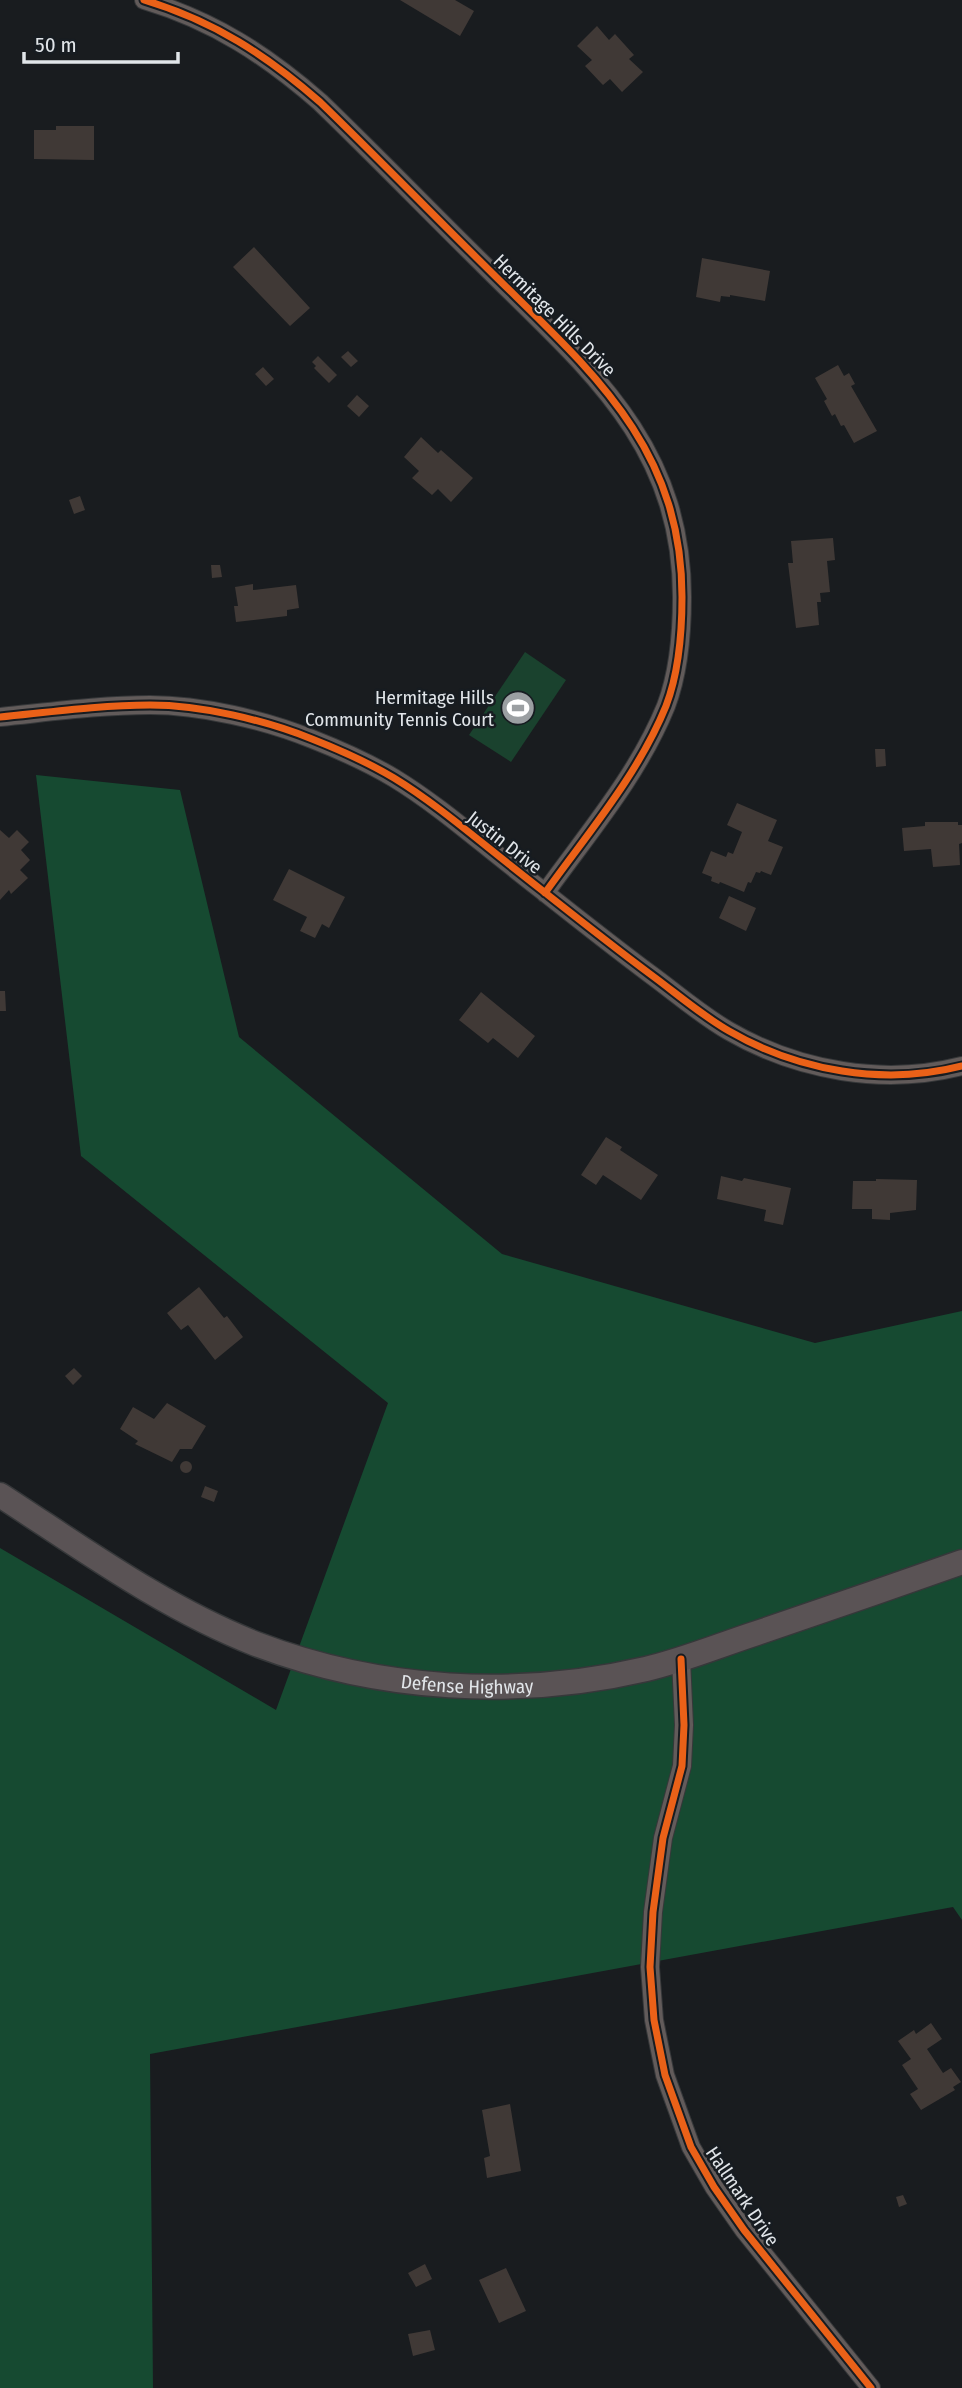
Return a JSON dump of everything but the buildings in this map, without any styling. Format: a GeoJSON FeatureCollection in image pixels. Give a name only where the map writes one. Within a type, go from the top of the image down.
{"type":"FeatureCollection","features":[{"type":"Feature","properties":{"kind":"main road","name":"Defense Highway"},"geometry":{"type":"LineString","coordinates":[[0,1495],[139,1585],[197,1617],[255,1643],[356,1673],[455,1686],[537,1685],[612,1676],[681,1659],[962,1562]]}},
{"type":"Feature","properties":{"kind":"street","name":"Hermitage Hills Drive"},"geometry":{"type":"LineString","coordinates":[[144,0],[189,15],[254,50],[320,102],[587,367],[632,424],[648,452],[671,513],[680,552],[682,617],[678,657],[667,703],[652,736],[632,771],[545,892]]}},
{"type":"Feature","properties":{"kind":"street","name":"Justin Drive"},"geometry":{"type":"LineString","coordinates":[[0,717],[98,706],[153,705],[206,710],[263,723],[310,738],[396,779],[462,827],[603,939],[729,1031],[774,1052],[820,1067],[905,1076],[962,1066]]}},
{"type":"Feature","properties":{"kind":"street","name":"Hallmark Drive"},"geometry":{"type":"LineString","coordinates":[[681,1659],[684,1726],[682,1766],[663,1838],[653,1912],[650,1967],[654,2020],[666,2075],[691,2147],[713,2188],[871,2388]]}},
{"type":"Feature","properties":{"kind":"green space","name":"Hermitage Hills Community Tennis Court"},"geometry":{"type":"Polygon","coordinates":[[[525,652],[566,680],[511,762],[469,735],[525,652]]]}},
{"type":"Feature","properties":{"kind":"green space"},"geometry":{"type":"Polygon","coordinates":[[[36,775],[180,790],[239,1037],[502,1254],[815,1343],[962,1311],[962,1920],[953,1907],[150,2054],[153,2388],[0,2388],[0,1548],[276,1710],[388,1403],[81,1156],[36,775]]]}},
{"type":"Feature","properties":{"kind":"cycle path"},"geometry":{"type":"LineString","coordinates":[[144,0],[193,18],[238,41],[280,69],[320,102],[558,338],[621,411],[646,451],[665,494],[678,542],[682,610],[674,680],[655,731],[627,780],[545,893]]}},
{"type":"Feature","properties":{"kind":"cycle path"},"geometry":{"type":"LineString","coordinates":[[0,717],[112,706],[170,706],[232,715],[294,732],[364,762],[409,788],[699,1011],[756,1045],[812,1065],[842,1071],[902,1075],[962,1066]]}},
{"type":"Feature","properties":{"kind":"cycle path"},"geometry":{"type":"LineString","coordinates":[[681,1659],[684,1725],[682,1766],[663,1838],[653,1912],[650,1967],[654,2020],[665,2075],[691,2147],[714,2187],[744,2230],[871,2388]]}},
{"type":"Feature","properties":{"kind":"place","name":"Hermitage Hills Community Tennis Court"},"geometry":{"type":"Point","coordinates":[518,708]}}]}
